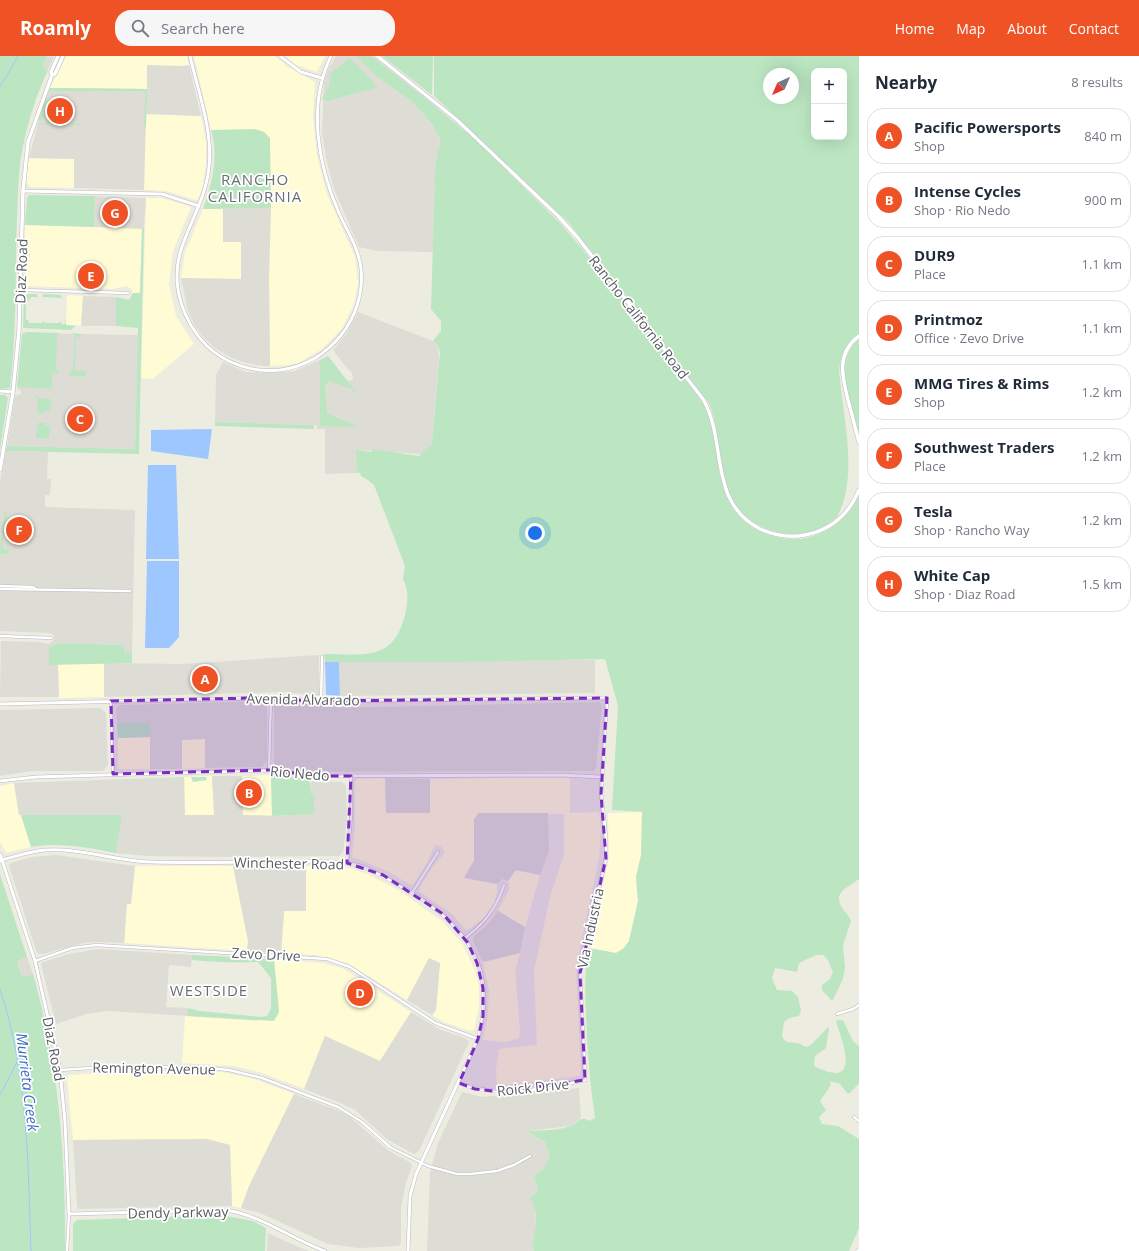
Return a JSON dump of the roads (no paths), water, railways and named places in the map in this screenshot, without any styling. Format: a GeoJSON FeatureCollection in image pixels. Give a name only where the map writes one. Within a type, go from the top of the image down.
{"type":"FeatureCollection","features":[{"type":"Feature","properties":{"kind":"main road","name":"Diaz Road"},"geometry":{"type":"LineString","coordinates":[[0,470],[13,392],[21,290],[23,191],[28,142],[52,75],[51,72],[58,56]]}},
{"type":"Feature","properties":{"kind":"main road","name":"Diaz Road"},"geometry":{"type":"LineString","coordinates":[[52,75],[55,74],[63,56]]}},
{"type":"Feature","properties":{"kind":"main road","name":"Rancho California Road"},"geometry":{"type":"LineString","coordinates":[[377,56],[457,120],[541,199],[578,238],[703,399],[714,425],[725,490],[743,516],[755,526],[769,533],[786,536],[803,536],[822,530],[835,522],[848,510],[859,490]]}},
{"type":"Feature","properties":{"kind":"main road"},"geometry":{"type":"LineString","coordinates":[[859,336],[851,343],[845,352],[842,373],[859,442]]}},
{"type":"Feature","properties":{"kind":"main road","name":"Diaz Road"},"geometry":{"type":"LineString","coordinates":[[0,855],[1,861]]}},
{"type":"Feature","properties":{"kind":"street"},"geometry":{"type":"LineString","coordinates":[[190,56],[209,145],[209,167],[199,206],[180,253],[177,273],[180,302],[188,320],[200,339],[216,354],[235,364],[250,369],[273,370],[285,369],[308,362],[326,351],[336,342],[350,323],[361,286],[361,269],[354,243],[338,212],[324,172],[320,151],[318,100],[322,78],[331,56]]}},
{"type":"Feature","properties":{"kind":"street"},"geometry":{"type":"LineString","coordinates":[[280,56],[301,72],[322,78]]}},
{"type":"Feature","properties":{"kind":"street"},"geometry":{"type":"LineString","coordinates":[[23,191],[162,194],[199,206]]}},
{"type":"Feature","properties":{"kind":"street"},"geometry":{"type":"LineString","coordinates":[[21,290],[128,293]]}},
{"type":"Feature","properties":{"kind":"street"},"geometry":{"type":"LineString","coordinates":[[0,392],[13,392]]}},
{"type":"Feature","properties":{"kind":"street"},"geometry":{"type":"LineString","coordinates":[[0,586],[33,587],[37,589],[130,591]]}},
{"type":"Feature","properties":{"kind":"street"},"geometry":{"type":"LineString","coordinates":[[0,589],[32,591],[37,589]]}},
{"type":"Feature","properties":{"kind":"street"},"geometry":{"type":"LineString","coordinates":[[0,636],[50,638]]}},
{"type":"Feature","properties":{"kind":"street"},"geometry":{"type":"LineString","coordinates":[[322,657],[322,701]]}},
{"type":"Feature","properties":{"kind":"street"},"geometry":{"type":"LineString","coordinates":[[269,770],[271,698]]}},
{"type":"Feature","properties":{"kind":"street","name":"Avenida Alvarado"},"geometry":{"type":"LineString","coordinates":[[0,704],[271,698],[322,701],[607,698]]}},
{"type":"Feature","properties":{"kind":"street","name":"Via Industria"},"geometry":{"type":"LineString","coordinates":[[585,1080],[580,973],[606,858],[606,838],[601,794],[601,777],[607,698]]}},
{"type":"Feature","properties":{"kind":"street"},"geometry":{"type":"LineString","coordinates":[[112,701],[113,774]]}},
{"type":"Feature","properties":{"kind":"street","name":"Rio Nedo"},"geometry":{"type":"LineString","coordinates":[[0,781],[30,777],[269,770],[318,776],[560,775],[601,777]]}},
{"type":"Feature","properties":{"kind":"street"},"geometry":{"type":"LineString","coordinates":[[347,863],[351,821],[351,776]]}},
{"type":"Feature","properties":{"kind":"street","name":"Winchester Road"},"geometry":{"type":"LineString","coordinates":[[1,861],[34,852],[58,850],[150,862],[347,863],[379,874],[412,893],[443,914],[465,938],[477,963],[483,988],[483,1016],[478,1039],[459,1083],[421,1162],[410,1196],[408,1251]]}},
{"type":"Feature","properties":{"kind":"street"},"geometry":{"type":"LineString","coordinates":[[412,893],[438,852]]}},
{"type":"Feature","properties":{"kind":"street","name":"Diaz Road"},"geometry":{"type":"LineString","coordinates":[[1,861],[35,960],[60,1070],[65,1122],[69,1214],[67,1251]]}},
{"type":"Feature","properties":{"kind":"street"},"geometry":{"type":"LineString","coordinates":[[465,938],[487,920],[494,909],[504,885]]}},
{"type":"Feature","properties":{"kind":"street","name":"Zevo Drive"},"geometry":{"type":"LineString","coordinates":[[35,960],[72,948],[96,945],[327,959],[350,968],[436,1023],[478,1039]]}},
{"type":"Feature","properties":{"kind":"street"},"geometry":{"type":"LineString","coordinates":[[837,1014],[853,1009],[859,1005]]}},
{"type":"Feature","properties":{"kind":"street","name":"Remington Avenue"},"geometry":{"type":"LineString","coordinates":[[60,1070],[107,1067],[199,1067],[229,1070],[262,1078],[338,1107],[362,1122],[386,1144],[421,1162],[446,1172],[470,1174],[505,1169],[530,1156]]}},
{"type":"Feature","properties":{"kind":"street","name":"Roick Drive"},"geometry":{"type":"LineString","coordinates":[[459,1083],[475,1089],[501,1092],[554,1086],[585,1080]]}},
{"type":"Feature","properties":{"kind":"street"},"geometry":{"type":"LineString","coordinates":[[854,1117],[859,1121]]}},
{"type":"Feature","properties":{"kind":"street","name":"Dendy Parkway"},"geometry":{"type":"LineString","coordinates":[[69,1214],[225,1210],[243,1213],[258,1219],[325,1251]]}},
{"type":"Feature","properties":{"kind":"water"},"geometry":{"type":"Polygon","coordinates":[[[212,429],[208,459],[151,451],[151,430],[212,429]]]}},
{"type":"Feature","properties":{"kind":"water"},"geometry":{"type":"Polygon","coordinates":[[[148,465],[176,465],[179,559],[146,559],[148,465]]]}},
{"type":"Feature","properties":{"kind":"water"},"geometry":{"type":"Polygon","coordinates":[[[147,561],[179,561],[179,637],[169,648],[145,648],[147,561]]]}},
{"type":"Feature","properties":{"kind":"water"},"geometry":{"type":"Polygon","coordinates":[[[325,662],[339,662],[340,696],[326,695],[325,662]]]}},
{"type":"Feature","properties":{"kind":"waterway","name":"Murrieta Creek"},"geometry":{"type":"LineString","coordinates":[[0,87],[18,56]]}},
{"type":"Feature","properties":{"kind":"waterway","name":"Murrieta Creek"},"geometry":{"type":"LineString","coordinates":[[0,989],[16,1053],[25,1118],[31,1251]]}},
{"type":"Feature","properties":{"kind":"waterway"},"geometry":{"type":"LineString","coordinates":[[0,1095],[17,1062]]}},
{"type":"Feature","properties":{"kind":"place","name":"White Cap"},"geometry":{"type":"Point","coordinates":[60,111]}},
{"type":"Feature","properties":{"kind":"place","name":"Tesla"},"geometry":{"type":"Point","coordinates":[115,213]}},
{"type":"Feature","properties":{"kind":"place","name":"MMG Tires & Rims"},"geometry":{"type":"Point","coordinates":[91,276]}},
{"type":"Feature","properties":{"kind":"place","name":"DUR9"},"geometry":{"type":"Point","coordinates":[80,419]}},
{"type":"Feature","properties":{"kind":"place","name":"Southwest Traders"},"geometry":{"type":"Point","coordinates":[19,530]}},
{"type":"Feature","properties":{"kind":"place","name":"Pacific Powersports"},"geometry":{"type":"Point","coordinates":[205,679]}},
{"type":"Feature","properties":{"kind":"place","name":"Intense Cycles"},"geometry":{"type":"Point","coordinates":[249,793]}},
{"type":"Feature","properties":{"kind":"place","name":"Printmoz"},"geometry":{"type":"Point","coordinates":[360,993]}},
{"type":"Feature","properties":{"kind":"district","name":"RANCHO CALIFORNIA"},"geometry":{"type":"Point","coordinates":[255,188]}},
{"type":"Feature","properties":{"kind":"district","name":"WESTSIDE"},"geometry":{"type":"Point","coordinates":[209,990]}}]}
